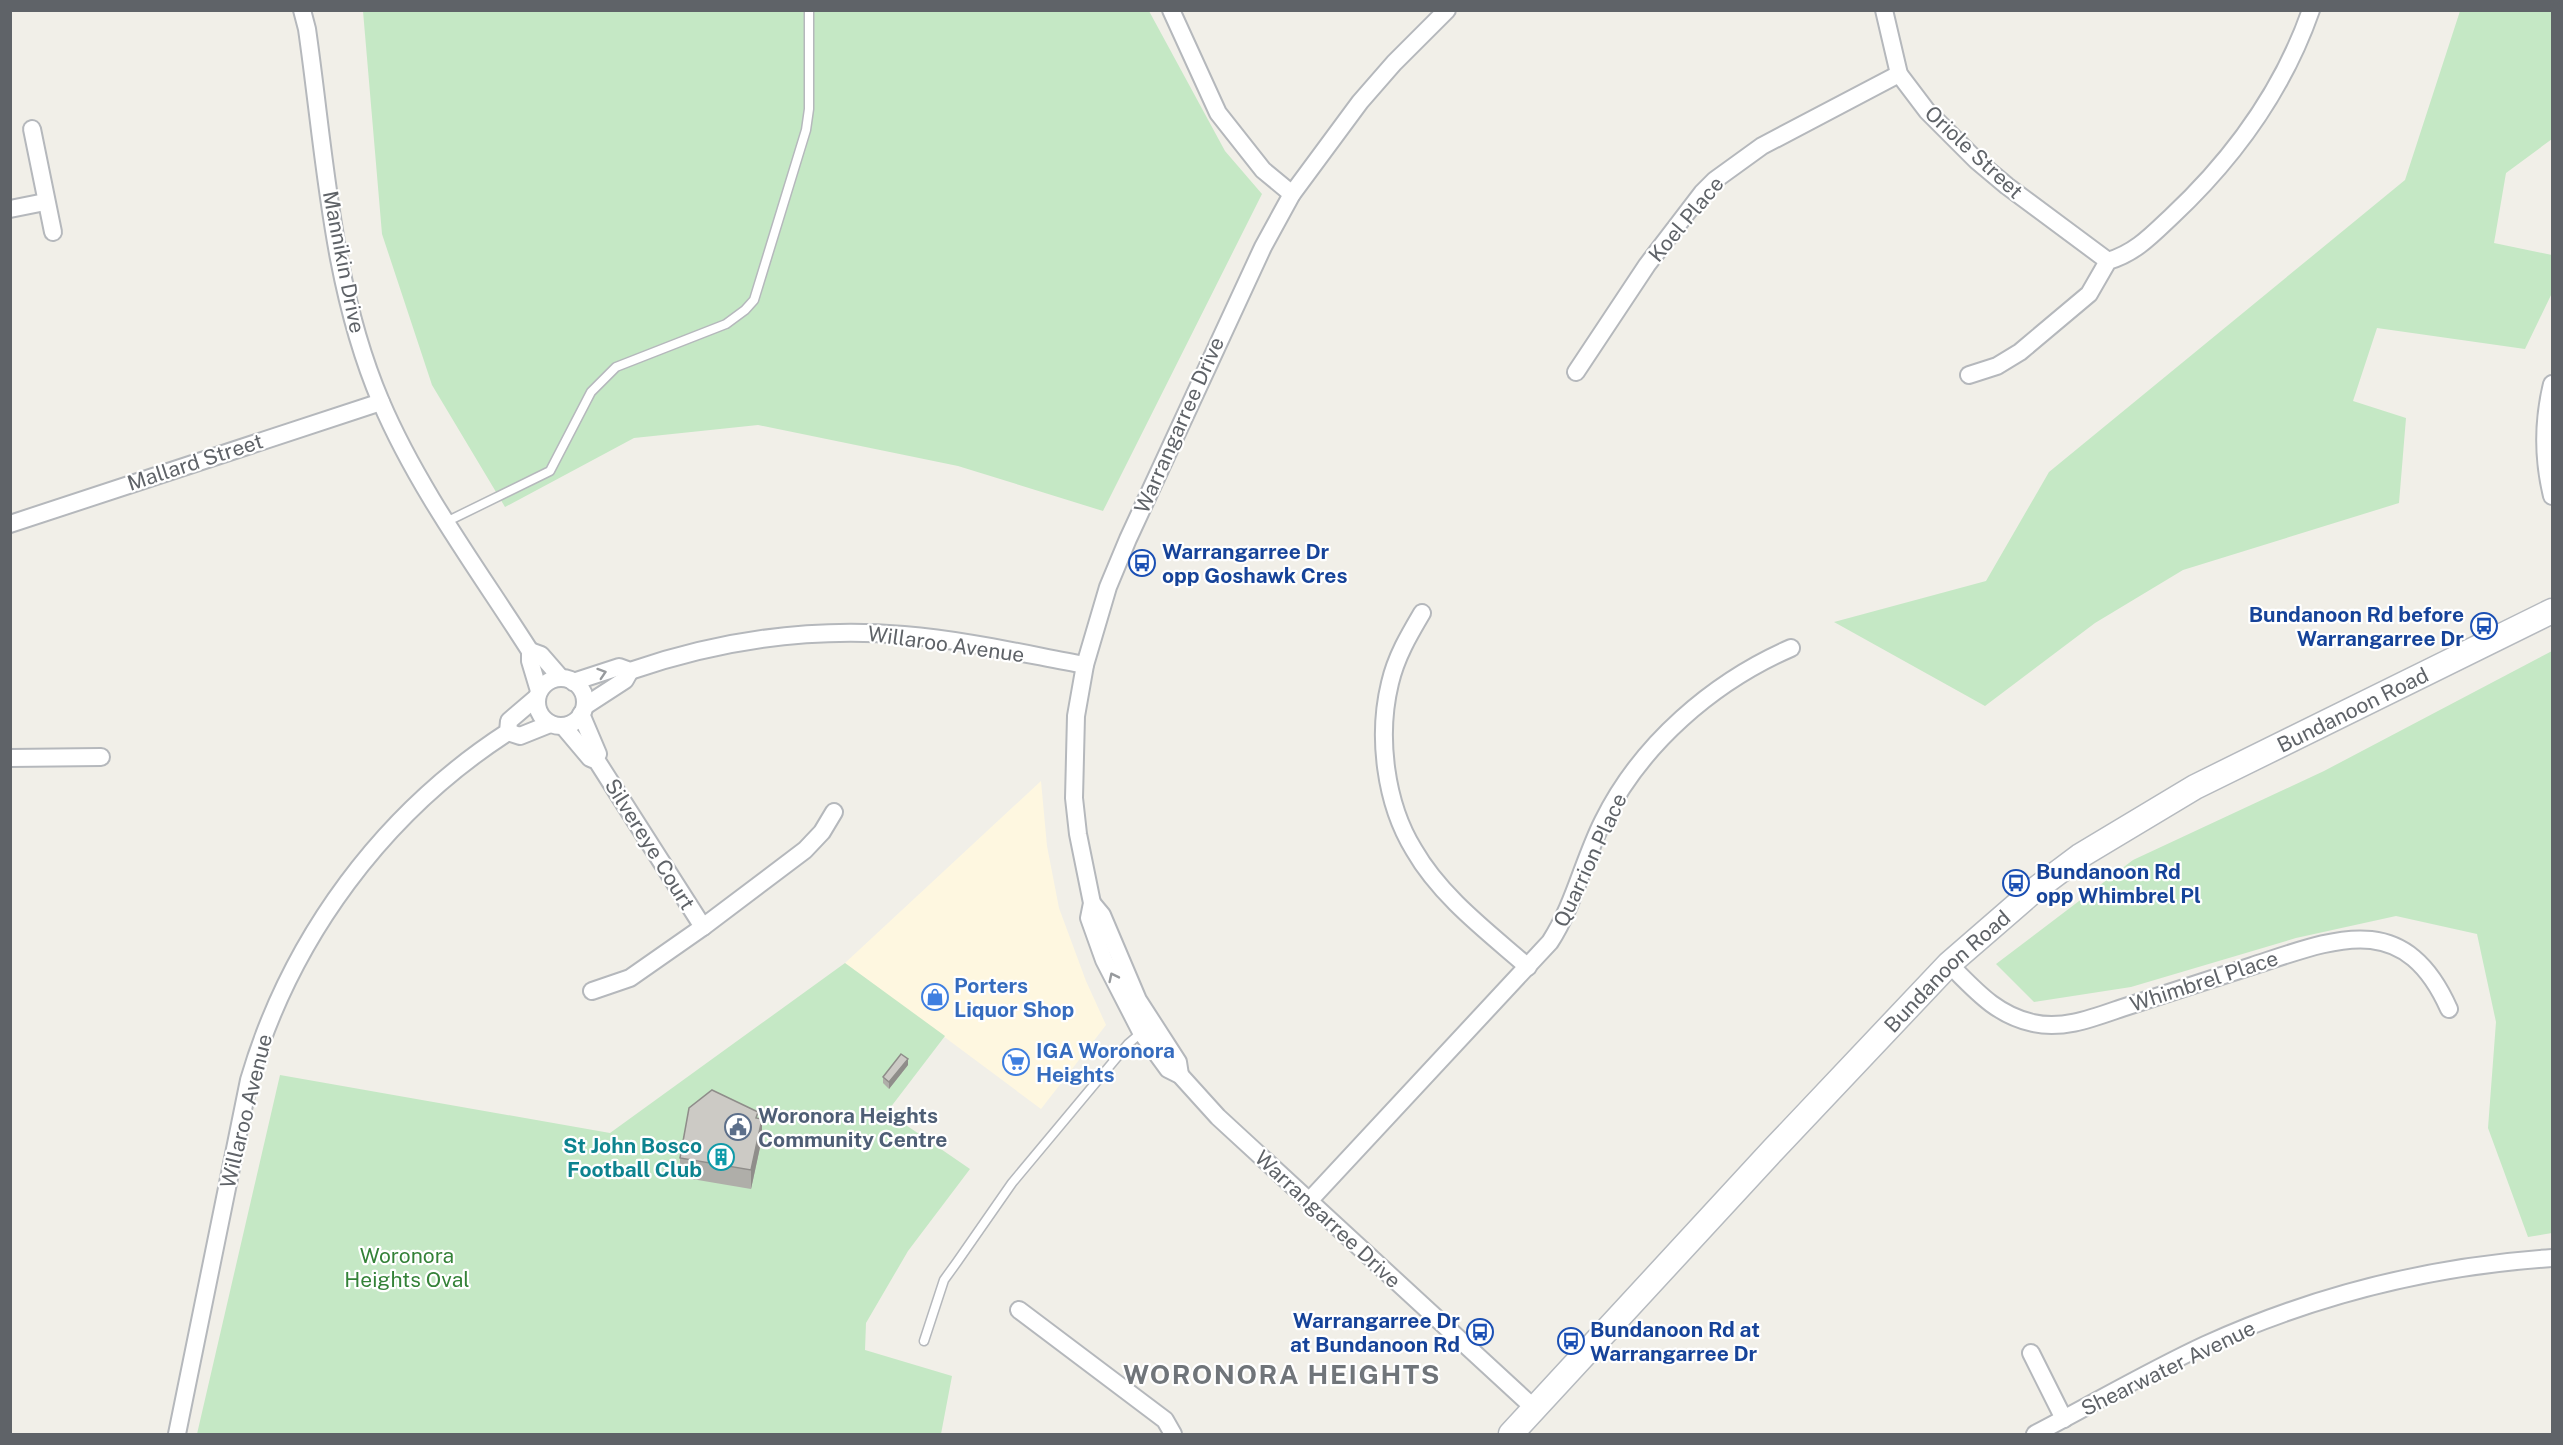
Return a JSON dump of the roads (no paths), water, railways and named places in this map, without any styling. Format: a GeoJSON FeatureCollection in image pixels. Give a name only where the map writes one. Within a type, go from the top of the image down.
{"type":"FeatureCollection","features":[{"type":"Feature","properties":{"kind":"street","name":"Mannikin Drive"},"geometry":{"type":"LineString","coordinates":[[302,10],[307,29],[342,275],[352,316],[381,402],[422,481],[530,651],[530,661],[538,694]]}},
{"type":"Feature","properties":{"kind":"street"},"geometry":{"type":"LineString","coordinates":[[1171,10],[1218,113],[1263,170],[1292,194]]}},
{"type":"Feature","properties":{"kind":"street","name":"Warrangarree Drive"},"geometry":{"type":"LineString","coordinates":[[1448,10],[1394,63],[1360,102],[1292,194],[1238,295],[1108,586],[1085,665],[1076,716],[1074,798],[1078,834],[1092,903],[1102,915],[1147,1029],[1178,1062],[1180,1075],[1218,1117],[1534,1408]]}},
{"type":"Feature","properties":{"kind":"street","name":"Oriole Street"},"geometry":{"type":"LineString","coordinates":[[1884,10],[1899,74],[1927,111],[1976,160],[2093,252],[2108,261]]}},
{"type":"Feature","properties":{"kind":"street"},"geometry":{"type":"LineString","coordinates":[[1969,375],[1997,366],[2020,352],[2089,294],[2108,261],[2139,247],[2223,164],[2283,76],[2311,10]]}},
{"type":"Feature","properties":{"kind":"street","name":"Koel Place"},"geometry":{"type":"LineString","coordinates":[[1576,372],[1647,265],[1702,193],[1715,180],[1762,146],[1899,74]]}},
{"type":"Feature","properties":{"kind":"street"},"geometry":{"type":"LineString","coordinates":[[32,129],[45,202],[53,232]]}},
{"type":"Feature","properties":{"kind":"street"},"geometry":{"type":"LineString","coordinates":[[10,209],[45,202]]}},
{"type":"Feature","properties":{"kind":"street"},"geometry":{"type":"LineString","coordinates":[[2553,384],[2545,434],[2546,471],[2553,496]]}},
{"type":"Feature","properties":{"kind":"street","name":"Mallard Street"},"geometry":{"type":"LineString","coordinates":[[10,524],[381,402]]}},
{"type":"Feature","properties":{"kind":"street","name":"Bundanoon Road"},"geometry":{"type":"LineString","coordinates":[[1511,1434],[1950,964],[2032,892],[2080,856],[2138,819],[2195,787],[2553,611]]}},
{"type":"Feature","properties":{"kind":"street"},"geometry":{"type":"LineString","coordinates":[[1422,613],[1397,660],[1390,683],[1384,733],[1386,763],[1392,792],[1413,850],[1434,879],[1464,910],[1528,967]]}},
{"type":"Feature","properties":{"kind":"street","name":"Willaroo Avenue"},"geometry":{"type":"LineString","coordinates":[[567,680],[619,667],[630,671],[704,648],[782,635],[821,632],[906,635],[1085,665]]}},
{"type":"Feature","properties":{"kind":"street","name":"Quarrion Place"},"geometry":{"type":"LineString","coordinates":[[1310,1201],[1550,942],[1563,922],[1604,820],[1619,793],[1648,755],[1674,726],[1733,678],[1791,648]]}},
{"type":"Feature","properties":{"kind":"street","name":"Mannikin Drive"},"geometry":{"type":"LineString","coordinates":[[530,651],[542,655],[567,680]]}},
{"type":"Feature","properties":{"kind":"street","name":"Willaroo Avenue"},"geometry":{"type":"LineString","coordinates":[[583,710],[625,680],[630,671]]}},
{"type":"Feature","properties":{"kind":"street"},"geometry":{"type":"LineString","coordinates":[[508,732],[519,736],[574,722],[583,710],[583,694],[567,680],[548,682],[538,694],[541,716],[557,725]]}},
{"type":"Feature","properties":{"kind":"street","name":"Willaroo Avenue"},"geometry":{"type":"LineString","coordinates":[[177,1434],[249,1080],[284,988],[322,918],[387,833],[441,781],[508,732],[509,721],[538,694]]}},
{"type":"Feature","properties":{"kind":"street","name":"Silvereye Court"},"geometry":{"type":"LineString","coordinates":[[583,710],[598,754],[597,761]]}},
{"type":"Feature","properties":{"kind":"street","name":"Silvereye Court"},"geometry":{"type":"LineString","coordinates":[[557,725],[590,758],[597,761],[703,927]]}},
{"type":"Feature","properties":{"kind":"street"},"geometry":{"type":"LineString","coordinates":[[10,758],[101,757]]}},
{"type":"Feature","properties":{"kind":"street","name":"Silvereye Court"},"geometry":{"type":"LineString","coordinates":[[592,991],[630,978],[703,927],[805,850],[822,832],[834,812]]}},
{"type":"Feature","properties":{"kind":"street","name":"Whimbrel Place"},"geometry":{"type":"LineString","coordinates":[[1950,964],[1988,1004],[2007,1016],[2052,1026],[2107,1013],[2322,943],[2363,938],[2391,945],[2414,958],[2428,971],[2449,1009]]}},
{"type":"Feature","properties":{"kind":"street","name":"Shearwater Avenue"},"geometry":{"type":"LineString","coordinates":[[2035,1434],[2202,1346],[2297,1309],[2395,1280],[2467,1267],[2553,1258]]}},
{"type":"Feature","properties":{"kind":"street"},"geometry":{"type":"LineString","coordinates":[[1019,1310],[1165,1420],[1173,1434]]}},
{"type":"Feature","properties":{"kind":"street","name":"Shearwater Avenue"},"geometry":{"type":"LineString","coordinates":[[2031,1353],[2064,1419]]}},
{"type":"Feature","properties":{"kind":"lane"},"geometry":{"type":"LineString","coordinates":[[447,521],[550,471],[591,392],[616,367],[726,324],[754,300],[806,130],[809,109],[809,10]]}},
{"type":"Feature","properties":{"kind":"lane"},"geometry":{"type":"LineString","coordinates":[[924,1341],[944,1280],[1012,1183],[1128,1044],[1147,1029]]}},
{"type":"Feature","properties":{"kind":"place","name":"Warrangarree Dr opp Goshawk Cres"},"geometry":{"type":"Point","coordinates":[1142,563]}},
{"type":"Feature","properties":{"kind":"place","name":"Bundanoon Rd before Warrangarree Dr"},"geometry":{"type":"Point","coordinates":[2484,626]}},
{"type":"Feature","properties":{"kind":"place","name":"Bundanoon Rd opp Whimbrel Pl"},"geometry":{"type":"Point","coordinates":[2016,883]}},
{"type":"Feature","properties":{"kind":"place","name":"Porters Liquor Shop"},"geometry":{"type":"Point","coordinates":[935,997]}},
{"type":"Feature","properties":{"kind":"place","name":"IGA Woronora Heights"},"geometry":{"type":"Point","coordinates":[1016,1062]}},
{"type":"Feature","properties":{"kind":"place","name":"Woronora Heights Community Centre"},"geometry":{"type":"Point","coordinates":[738,1127]}},
{"type":"Feature","properties":{"kind":"place","name":"St John Bosco Football Club"},"geometry":{"type":"Point","coordinates":[721,1157]}},
{"type":"Feature","properties":{"kind":"place","name":"Warrangarree Dr at Bundanoon Rd"},"geometry":{"type":"Point","coordinates":[1480,1332]}},
{"type":"Feature","properties":{"kind":"place","name":"Bundanoon Rd at Warrangarree Dr"},"geometry":{"type":"Point","coordinates":[1571,1341]}},
{"type":"Feature","properties":{"kind":"district","name":"WORONORA HEIGHTS"},"geometry":{"type":"Point","coordinates":[1282,1374]}},
{"type":"Feature","properties":{"kind":"park label","name":"Woronora Heights Oval"},"geometry":{"type":"Point","coordinates":[407,1267]}}]}
